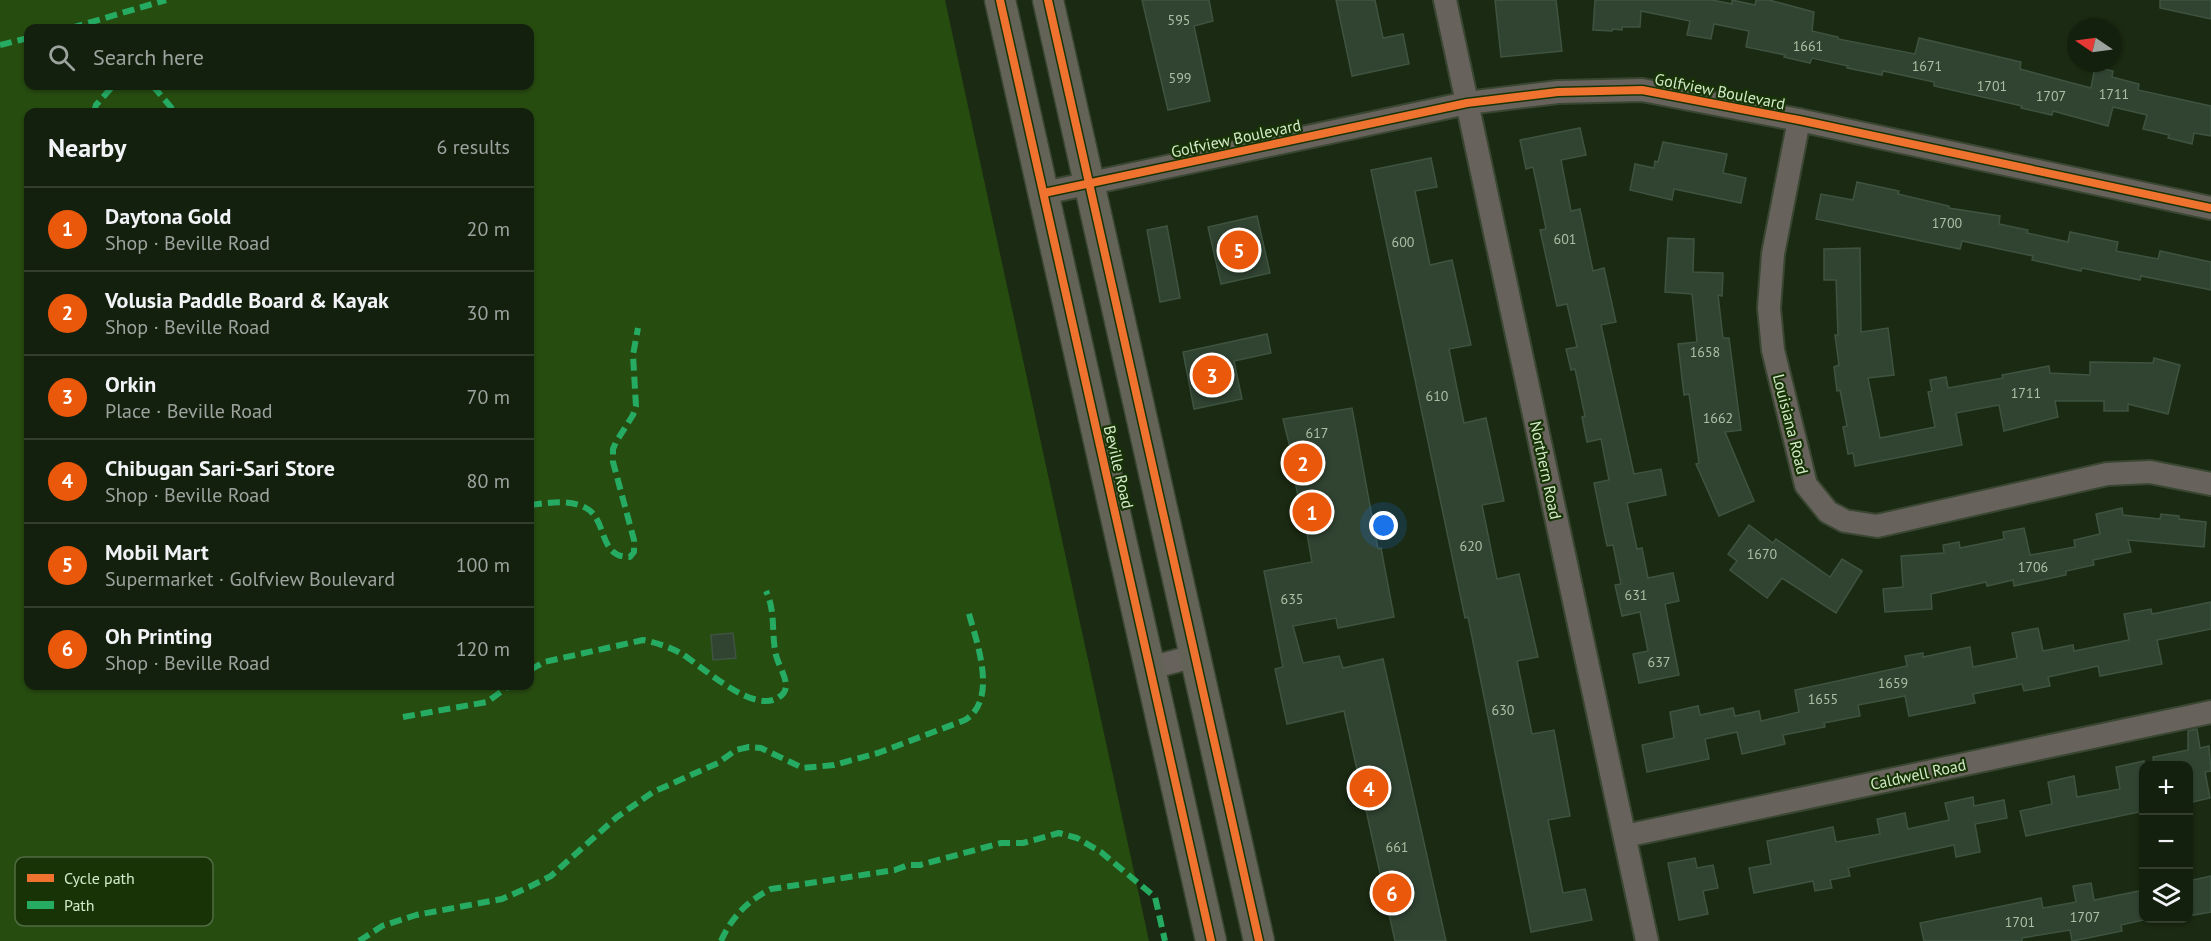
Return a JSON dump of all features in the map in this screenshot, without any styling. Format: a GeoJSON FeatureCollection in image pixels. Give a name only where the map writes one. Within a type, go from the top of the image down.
{"type":"FeatureCollection","features":[{"type":"Feature","properties":{"kind":"main road","name":"Beville Road"},"geometry":{"type":"LineString","coordinates":[[1000,0],[1211,941]]}},
{"type":"Feature","properties":{"kind":"main road","name":"Beville Road"},"geometry":{"type":"LineString","coordinates":[[1048,0],[1259,941]]}},
{"type":"Feature","properties":{"kind":"street","name":"Northern Road"},"geometry":{"type":"LineString","coordinates":[[1445,0],[1647,941]]}},
{"type":"Feature","properties":{"kind":"street","name":"Golfview Boulevard"},"geometry":{"type":"LineString","coordinates":[[1044,193],[1467,103],[1558,92],[1642,90],[1799,120],[2211,208]]}},
{"type":"Feature","properties":{"kind":"street","name":"Louisiana Road"},"geometry":{"type":"LineString","coordinates":[[1799,120],[1773,254],[1769,308],[1773,350],[1806,485],[1828,512],[1845,521],[1877,526],[2107,474],[2150,472],[2211,484]]}},
{"type":"Feature","properties":{"kind":"street"},"geometry":{"type":"LineString","coordinates":[[1150,668],[1195,656]]}},
{"type":"Feature","properties":{"kind":"street","name":"Caldwell Road"},"geometry":{"type":"LineString","coordinates":[[1625,836],[2211,712]]}},
{"type":"Feature","properties":{"kind":"green space"},"geometry":{"type":"Polygon","coordinates":[[[0,0],[945,0],[1149,941],[0,941],[0,0]]]}},
{"type":"Feature","properties":{"kind":"building"},"geometry":{"type":"Polygon","coordinates":[[[1142,0],[1209,0],[1213,21],[1194,26],[1210,101],[1168,110],[1142,0]]]}},
{"type":"Feature","properties":{"kind":"building"},"geometry":{"type":"Polygon","coordinates":[[[1336,0],[1375,0],[1383,38],[1403,34],[1409,64],[1352,76],[1336,0]]]}},
{"type":"Feature","properties":{"kind":"building"},"geometry":{"type":"Polygon","coordinates":[[[1495,0],[1556,0],[1562,51],[1501,57],[1495,0]]]}},
{"type":"Feature","properties":{"kind":"building"},"geometry":{"type":"Polygon","coordinates":[[[1595,0],[1712,0],[1732,4],[1732,0],[1755,5],[1756,0],[1769,0],[1814,12],[1812,31],[1838,37],[1838,39],[1915,54],[1919,38],[2021,62],[2020,69],[2091,88],[2094,72],[2113,72],[2112,77],[2139,84],[2138,90],[2211,106],[2211,136],[2194,133],[2192,144],[2168,138],[2169,135],[2143,129],[2147,115],[2113,107],[2108,126],[2053,111],[2052,115],[2021,108],[2022,106],[1934,86],[1934,82],[1883,71],[1882,75],[1812,58],[1810,63],[1746,47],[1749,31],[1714,24],[1711,39],[1687,35],[1690,21],[1641,11],[1640,27],[1622,27],[1622,30],[1613,29],[1612,31],[1593,30],[1595,0]]]}},
{"type":"Feature","properties":{"kind":"building"},"geometry":{"type":"Polygon","coordinates":[[[2160,0],[2211,0],[2211,19],[2160,8],[2160,0]]]}},
{"type":"Feature","properties":{"kind":"building"},"geometry":{"type":"Polygon","coordinates":[[[1580,128],[1586,155],[1561,160],[1571,211],[1580,209],[1593,271],[1604,268],[1616,322],[1601,325],[1634,474],[1661,469],[1666,495],[1627,503],[1637,549],[1642,548],[1648,578],[1673,573],[1679,601],[1665,604],[1679,675],[1639,683],[1633,654],[1648,651],[1640,612],[1622,616],[1615,585],[1621,584],[1613,545],[1607,546],[1594,483],[1609,480],[1601,439],[1587,442],[1582,417],[1585,416],[1575,369],[1571,370],[1566,349],[1577,347],[1567,304],[1557,306],[1540,230],[1546,229],[1533,167],[1526,169],[1520,140],[1580,128]]]}},
{"type":"Feature","properties":{"kind":"building"},"geometry":{"type":"Polygon","coordinates":[[[1663,142],[1727,154],[1723,173],[1746,178],[1741,203],[1674,189],[1672,200],[1630,190],[1635,164],[1654,168],[1655,161],[1658,162],[1663,142]]]}},
{"type":"Feature","properties":{"kind":"building"},"geometry":{"type":"Polygon","coordinates":[[[1431,158],[1437,187],[1415,191],[1430,265],[1452,260],[1471,345],[1449,349],[1464,423],[1486,418],[1504,501],[1482,505],[1497,579],[1519,574],[1538,657],[1517,661],[1532,734],[1554,730],[1570,816],[1548,820],[1563,893],[1585,889],[1592,920],[1531,932],[1468,617],[1465,618],[1371,170],[1431,158]]]}},
{"type":"Feature","properties":{"kind":"building"},"geometry":{"type":"Polygon","coordinates":[[[1857,182],[1899,191],[1898,194],[1949,206],[1949,208],[2000,216],[1999,224],[2028,230],[2027,233],[2068,242],[2070,232],[2118,242],[2116,251],[2158,259],[2160,251],[2211,262],[2211,290],[2141,276],[2140,280],[2082,268],[2081,271],[2032,260],[2033,256],[1962,241],[1960,249],[1816,219],[1821,194],[1853,200],[1857,182]]]}},
{"type":"Feature","properties":{"kind":"building"},"geometry":{"type":"Polygon","coordinates":[[[1257,216],[1270,273],[1221,284],[1208,227],[1257,216]]]}},
{"type":"Feature","properties":{"kind":"building"},"geometry":{"type":"Polygon","coordinates":[[[1167,226],[1180,298],[1160,302],[1147,230],[1167,226]]]}},
{"type":"Feature","properties":{"kind":"building"},"geometry":{"type":"Polygon","coordinates":[[[1668,238],[1694,239],[1693,272],[1723,273],[1722,296],[1718,295],[1723,338],[1729,338],[1741,430],[1725,432],[1754,501],[1719,516],[1696,464],[1699,463],[1689,394],[1684,395],[1678,344],[1697,342],[1692,294],[1665,292],[1668,238]]]}},
{"type":"Feature","properties":{"kind":"building"},"geometry":{"type":"Polygon","coordinates":[[[1860,248],[1861,332],[1888,328],[1894,375],[1868,378],[1880,438],[1935,427],[1928,392],[1932,391],[1930,380],[1946,377],[1948,388],[2003,378],[2002,375],[2049,366],[2050,373],[2090,375],[2090,362],[2153,363],[2154,358],[2180,365],[2168,414],[2128,404],[2128,411],[2104,411],[2104,401],[2055,401],[2058,417],[2004,431],[1999,405],[1956,413],[1962,445],[1855,466],[1853,453],[1848,454],[1843,427],[1847,426],[1840,390],[1837,391],[1834,367],[1839,365],[1835,335],[1838,335],[1836,280],[1824,280],[1824,249],[1860,248]]]}},
{"type":"Feature","properties":{"kind":"building"},"geometry":{"type":"Polygon","coordinates":[[[1267,334],[1271,353],[1234,361],[1242,399],[1194,409],[1183,352],[1267,334]]]}},
{"type":"Feature","properties":{"kind":"building"},"geometry":{"type":"Polygon","coordinates":[[[1352,408],[1378,549],[1381,548],[1394,617],[1338,628],[1336,618],[1293,626],[1303,663],[1339,656],[1343,668],[1383,659],[1446,941],[1395,941],[1344,711],[1287,724],[1275,669],[1283,667],[1264,571],[1312,562],[1307,534],[1309,534],[1301,495],[1298,496],[1294,476],[1297,476],[1283,419],[1352,408]]]}},
{"type":"Feature","properties":{"kind":"building"},"geometry":{"type":"Polygon","coordinates":[[[2122,508],[2123,515],[2160,519],[2161,514],[2206,522],[2204,547],[2128,540],[2131,552],[2093,560],[2094,565],[2066,571],[2066,575],[2014,586],[2013,580],[1987,586],[1986,582],[1931,594],[1932,609],[1885,612],[1883,589],[1903,587],[1901,556],[1944,553],[1943,545],[1959,542],[1960,548],[2004,539],[2003,532],[2024,528],[2030,555],[2075,547],[2074,540],[2100,534],[2096,514],[2122,508]]]}},
{"type":"Feature","properties":{"kind":"building"},"geometry":{"type":"Polygon","coordinates":[[[1749,525],[1773,543],[1776,539],[1830,577],[1842,559],[1862,571],[1836,613],[1782,578],[1767,598],[1730,570],[1737,561],[1728,554],[1749,525]]]}},
{"type":"Feature","properties":{"kind":"building"},"geometry":{"type":"Polygon","coordinates":[[[2211,602],[2211,629],[2157,640],[2162,664],[2100,676],[2098,666],[2048,677],[2050,686],[2024,691],[2022,684],[1973,694],[1975,703],[1909,716],[1905,696],[1858,705],[1860,716],[1824,723],[1825,727],[1783,735],[1785,744],[1742,754],[1737,732],[1705,739],[1709,759],[1647,772],[1642,745],[1674,738],[1670,712],[1698,706],[1700,715],[1733,708],[1735,716],[1759,711],[1761,721],[1799,712],[1795,690],[1907,666],[1905,656],[1923,653],[1923,657],[1970,647],[1973,667],[2017,658],[2012,633],[2038,628],[2043,651],[2073,645],[2074,651],[2129,640],[2124,614],[2151,609],[2152,614],[2211,602]]]}},
{"type":"Feature","properties":{"kind":"building"},"geometry":{"type":"Polygon","coordinates":[[[733,633],[736,658],[713,660],[711,635],[733,633]]]}},
{"type":"Feature","properties":{"kind":"building"},"geometry":{"type":"Polygon","coordinates":[[[2197,729],[2200,748],[2209,746],[2211,771],[2205,772],[2210,798],[2193,802],[2193,761],[2154,761],[2153,757],[2188,750],[2188,731],[2197,729]]]}},
{"type":"Feature","properties":{"kind":"building"},"geometry":{"type":"Polygon","coordinates":[[[2139,762],[2139,812],[2026,836],[2020,811],[2052,804],[2048,782],[2074,776],[2077,797],[2120,789],[2116,767],[2139,762]]]}},
{"type":"Feature","properties":{"kind":"building"},"geometry":{"type":"Polygon","coordinates":[[[1973,797],[1974,806],[2004,800],[2007,818],[1975,824],[1980,852],[1956,857],[1954,845],[1848,868],[1850,876],[1830,880],[1832,888],[1815,891],[1813,881],[1754,893],[1749,868],[1771,864],[1767,841],[1833,827],[1836,842],[1880,834],[1877,819],[1905,813],[1908,829],[1949,820],[1945,803],[1973,797]]]}},
{"type":"Feature","properties":{"kind":"building"},"geometry":{"type":"Polygon","coordinates":[[[1695,858],[1697,868],[1713,865],[1718,888],[1703,891],[1708,914],[1679,920],[1668,863],[1695,858]]]}},
{"type":"Feature","properties":{"kind":"building"},"geometry":{"type":"Polygon","coordinates":[[[2211,876],[2211,912],[2193,915],[2193,880],[2211,876]]]}},
{"type":"Feature","properties":{"kind":"building"},"geometry":{"type":"Polygon","coordinates":[[[2091,883],[2094,900],[2139,891],[2139,921],[2121,925],[2122,931],[2073,941],[2070,930],[2022,938],[2022,941],[1924,941],[1920,923],[2041,898],[2043,908],[2076,902],[2073,886],[2091,883]]]}},
{"type":"Feature","properties":{"kind":"marked path"},"geometry":{"type":"LineString","coordinates":[[85,24],[166,0]]}},
{"type":"Feature","properties":{"kind":"marked path"},"geometry":{"type":"LineString","coordinates":[[0,45],[24,39]]}},
{"type":"Feature","properties":{"kind":"marked path"},"geometry":{"type":"LineString","coordinates":[[95,108],[109,90]]}},
{"type":"Feature","properties":{"kind":"marked path"},"geometry":{"type":"LineString","coordinates":[[156,90],[172,108]]}},
{"type":"Feature","properties":{"kind":"marked path"},"geometry":{"type":"LineString","coordinates":[[534,505],[573,503],[580,505],[593,514],[613,551],[620,556],[630,557],[634,552],[634,540],[613,462],[613,449],[636,406],[633,355],[638,328]]}},
{"type":"Feature","properties":{"kind":"marked path"},"geometry":{"type":"LineString","coordinates":[[534,668],[544,662],[643,640],[673,649],[743,695],[756,700],[769,701],[782,695],[786,686],[776,655],[771,607],[766,591]]}},
{"type":"Feature","properties":{"kind":"marked path"},"geometry":{"type":"LineString","coordinates":[[359,941],[382,926],[416,915],[502,899],[551,876],[617,817],[653,792],[718,763],[736,750],[749,747],[761,748],[803,768],[834,765],[878,753],[965,720],[975,711],[981,698],[983,684],[980,653],[968,610]]}},
{"type":"Feature","properties":{"kind":"marked path"},"geometry":{"type":"LineString","coordinates":[[403,717],[487,702],[504,690]]}},
{"type":"Feature","properties":{"kind":"marked path"},"geometry":{"type":"LineString","coordinates":[[721,941],[741,911],[771,889],[895,870],[1001,843],[1023,843],[1059,833],[1077,838],[1101,852],[1155,897],[1165,941]]}},
{"type":"Feature","properties":{"kind":"cycle path"},"geometry":{"type":"LineString","coordinates":[[1000,0],[1211,941]]}},
{"type":"Feature","properties":{"kind":"cycle path"},"geometry":{"type":"LineString","coordinates":[[1048,0],[1259,941]]}},
{"type":"Feature","properties":{"kind":"cycle path"},"geometry":{"type":"LineString","coordinates":[[1044,193],[1467,103],[1558,92],[1642,90],[1799,120],[2211,208]]}},
{"type":"Feature","properties":{"kind":"place","name":"Mobil Mart"},"geometry":{"type":"Point","coordinates":[1239,250]}},
{"type":"Feature","properties":{"kind":"place","name":"Orkin"},"geometry":{"type":"Point","coordinates":[1212,375]}},
{"type":"Feature","properties":{"kind":"place","name":"Volusia Paddle Board & Kayak"},"geometry":{"type":"Point","coordinates":[1303,463]}},
{"type":"Feature","properties":{"kind":"place","name":"Daytona Gold"},"geometry":{"type":"Point","coordinates":[1312,512]}},
{"type":"Feature","properties":{"kind":"place","name":"Chibugan Sari-Sari Store"},"geometry":{"type":"Point","coordinates":[1369,788]}},
{"type":"Feature","properties":{"kind":"place","name":"Oh Printing"},"geometry":{"type":"Point","coordinates":[1392,893]}}]}
